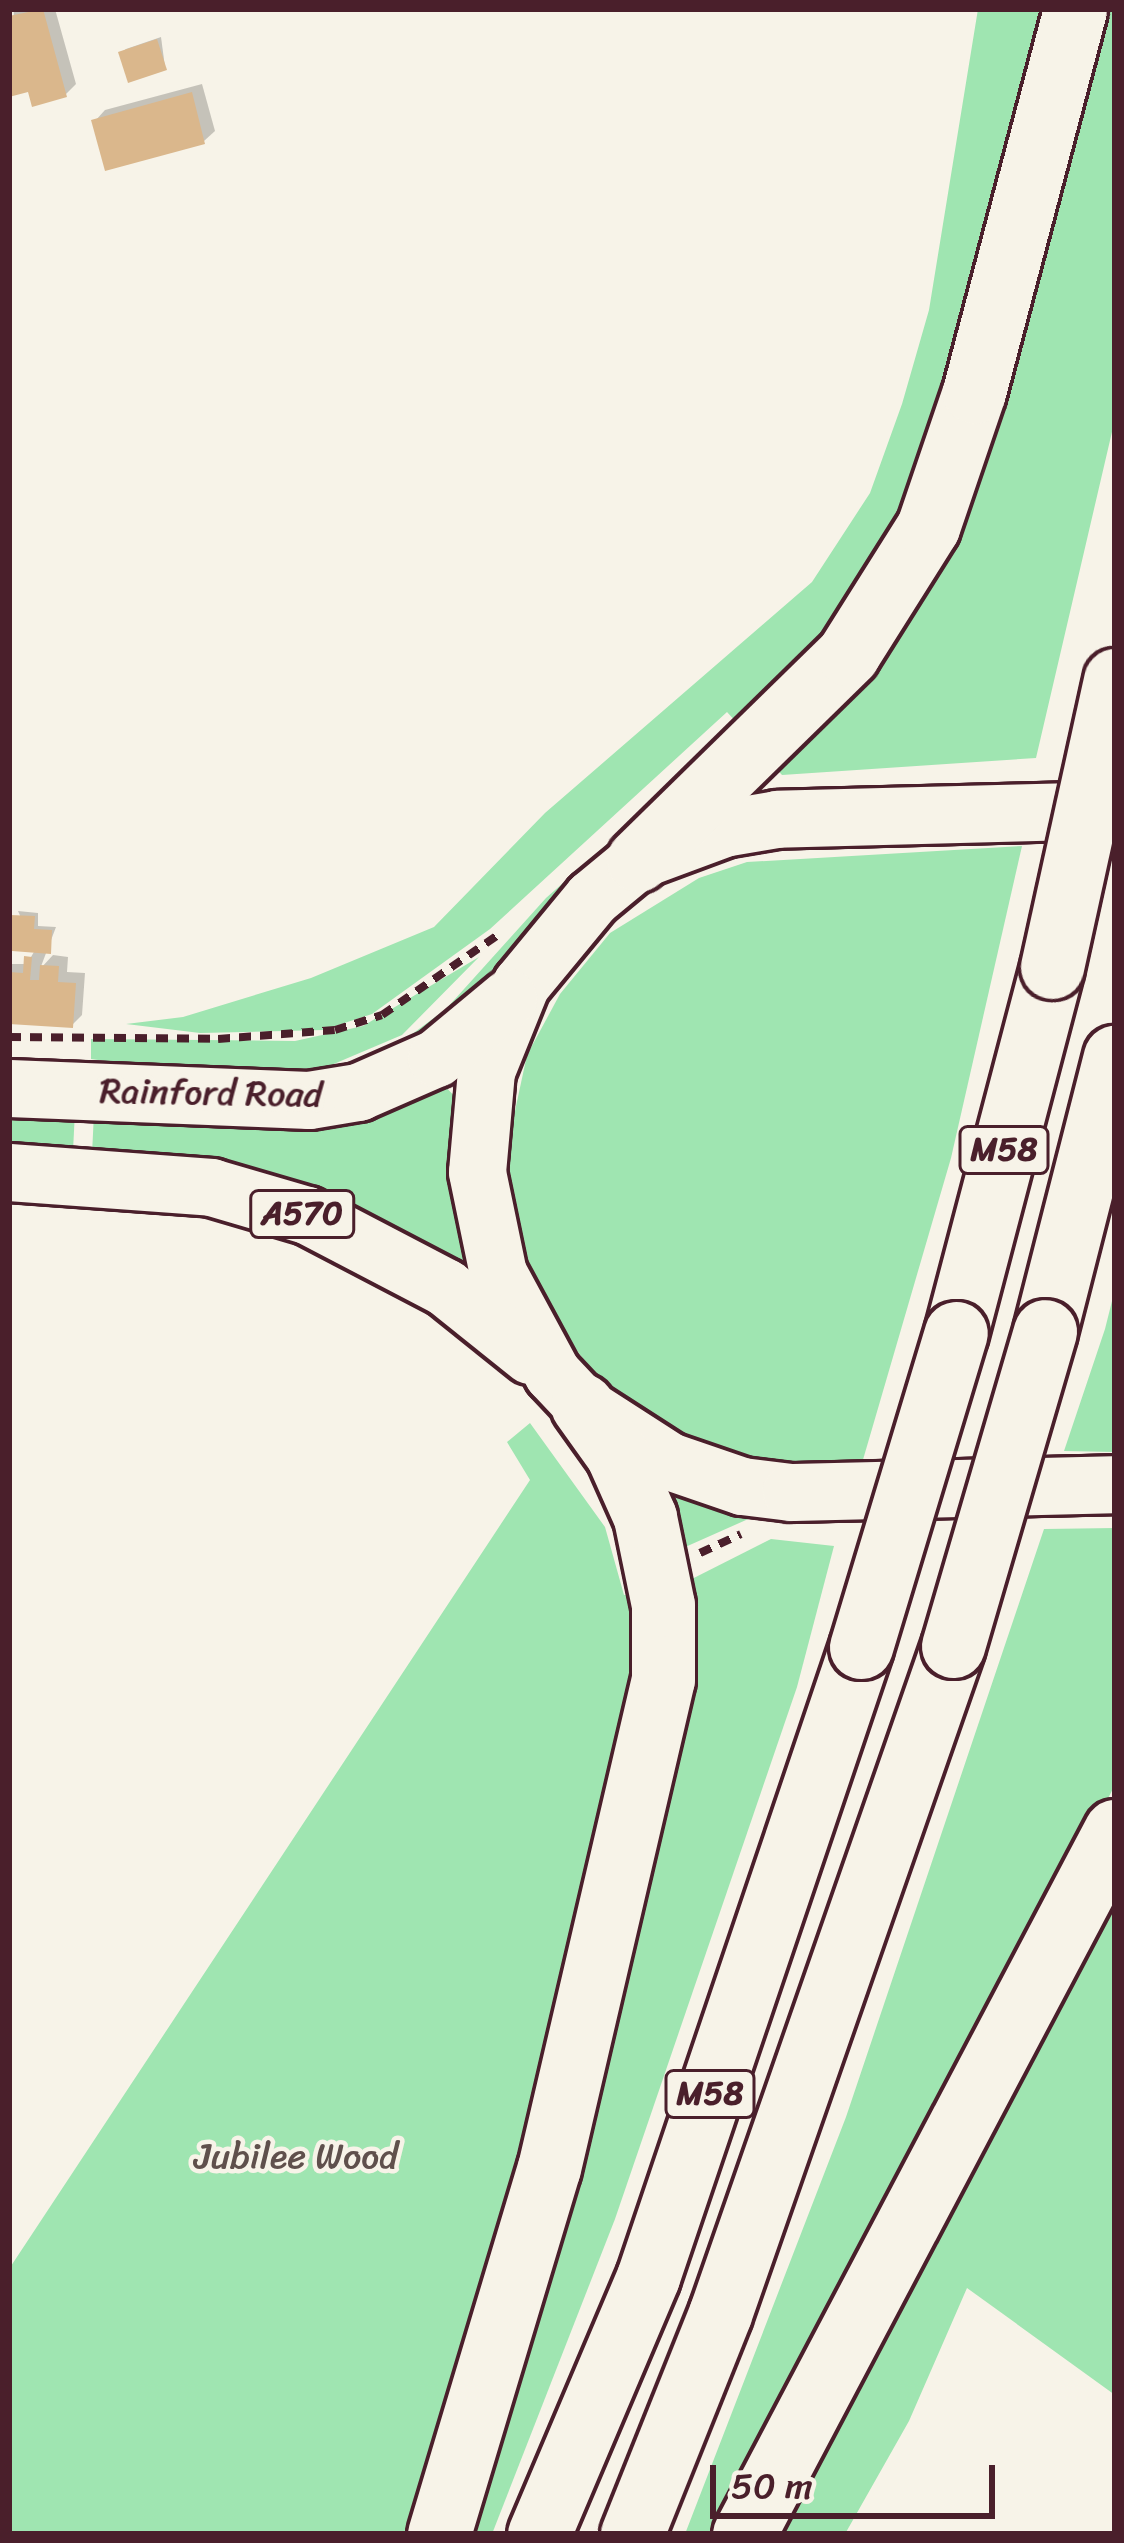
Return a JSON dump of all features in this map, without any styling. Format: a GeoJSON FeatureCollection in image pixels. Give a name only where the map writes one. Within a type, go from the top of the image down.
{"type":"FeatureCollection","features":[{"type":"Feature","properties":{"kind":"highway"},"geometry":{"type":"LineString","coordinates":[[638,860],[848,654],[928,527],[974,392],[1075,9]]}},
{"type":"Feature","properties":{"kind":"highway","name":"M58"},"geometry":{"type":"LineString","coordinates":[[539,2534],[648,2277],[861,1647],[956,1333],[1052,967],[1115,680]]}},
{"type":"Feature","properties":{"kind":"highway","name":"A570"},"geometry":{"type":"LineString","coordinates":[[567,1389],[498,1274],[477,1172],[486,1071],[513,957],[638,860],[724,828],[777,819],[1115,810]]}},
{"type":"Feature","properties":{"kind":"highway","name":"Rainford Road"},"geometry":{"type":"LineString","coordinates":[[9,1088],[309,1100],[358,1092],[436,1058],[513,957]]}},
{"type":"Feature","properties":{"kind":"highway","name":"M58"},"geometry":{"type":"LineString","coordinates":[[632,2534],[720,2314],[953,1646],[1045,1330],[1115,1057]]}},
{"type":"Feature","properties":{"kind":"highway","name":"A570"},"geometry":{"type":"LineString","coordinates":[[9,1172],[195,1184],[307,1215],[446,1287],[567,1389],[669,1461],[742,1486],[791,1492],[1115,1484]]}},
{"type":"Feature","properties":{"kind":"highway"},"geometry":{"type":"LineString","coordinates":[[439,2534],[550,2168],[663,1679],[663,1605],[645,1517],[617,1454],[567,1389]]}},
{"type":"Feature","properties":{"kind":"highway"},"geometry":{"type":"LineString","coordinates":[[744,2534],[1115,1831]]}},
{"type":"Feature","properties":{"kind":"path"},"geometry":{"type":"LineString","coordinates":[[9,1037],[218,1039],[335,1030],[382,1015],[513,957]]}},
{"type":"Feature","properties":{"kind":"green space"},"geometry":{"type":"Polygon","coordinates":[[[978,9],[1044,9],[935,424],[898,520],[828,629],[737,723],[727,712],[490,929],[372,1014],[323,1030],[200,1033],[126,1024],[183,1017],[311,978],[434,927],[545,813],[812,582],[870,493],[902,404],[929,310],[978,9]]]}},
{"type":"Feature","properties":{"kind":"green space"},"geometry":{"type":"Polygon","coordinates":[[[1093,9],[1115,9],[1115,419],[1036,758],[782,775],[772,764],[829,711],[1093,9]]]}},
{"type":"Feature","properties":{"kind":"green space"},"geometry":{"type":"Polygon","coordinates":[[[717,747],[550,903],[452,1019],[377,1060],[446,1009],[546,898],[717,747]]]}},
{"type":"Feature","properties":{"kind":"green space"},"geometry":{"type":"Polygon","coordinates":[[[1022,846],[951,1158],[860,1470],[756,1471],[706,1454],[614,1398],[540,1304],[507,1203],[510,1134],[527,1055],[560,994],[610,933],[699,878],[747,862],[1022,846]]]}},
{"type":"Feature","properties":{"kind":"green space"},"geometry":{"type":"Polygon","coordinates":[[[479,957],[402,1035],[329,1066],[225,1078],[91,1059],[91,1039],[295,1041],[363,1026],[479,957]]]}},
{"type":"Feature","properties":{"kind":"green space"},"geometry":{"type":"Polygon","coordinates":[[[444,1085],[457,1099],[451,1157],[471,1273],[92,1154],[94,1113],[444,1085]]]}},
{"type":"Feature","properties":{"kind":"green space"},"geometry":{"type":"Polygon","coordinates":[[[9,1108],[75,1111],[73,1151],[9,1149],[9,1108]]]}},
{"type":"Feature","properties":{"kind":"green space"},"geometry":{"type":"Polygon","coordinates":[[[1115,1289],[1115,1452],[1064,1451],[1105,1329],[1115,1289]]]}},
{"type":"Feature","properties":{"kind":"green space","name":"Jubilee Wood"},"geometry":{"type":"Polygon","coordinates":[[[530,1423],[605,1527],[624,1595],[641,1593],[634,1700],[510,2214],[411,2534],[9,2534],[9,2269],[530,1480],[507,1442],[530,1423]]]}},
{"type":"Feature","properties":{"kind":"green space"},"geometry":{"type":"Polygon","coordinates":[[[656,1483],[755,1516],[674,1552],[656,1483]]]}},
{"type":"Feature","properties":{"kind":"green space"},"geometry":{"type":"Polygon","coordinates":[[[1115,1528],[1115,1785],[722,2534],[685,2534],[846,2117],[1044,1529],[1115,1528]]]}},
{"type":"Feature","properties":{"kind":"green space"},"geometry":{"type":"Polygon","coordinates":[[[771,1539],[834,1546],[797,1687],[615,2219],[492,2534],[459,2534],[680,1585],[771,1539]]]}},
{"type":"Feature","properties":{"kind":"green space"},"geometry":{"type":"Polygon","coordinates":[[[1115,1903],[1115,2395],[967,2288],[909,2421],[845,2534],[780,2534],[1115,1903]]]}},
{"type":"Feature","properties":{"kind":"building"},"geometry":{"type":"Polygon","coordinates":[[[43,9],[67,97],[32,107],[28,92],[9,97],[9,16],[43,9]]]}},
{"type":"Feature","properties":{"kind":"building"},"geometry":{"type":"Polygon","coordinates":[[[157,39],[167,70],[128,83],[118,52],[157,39]]]}},
{"type":"Feature","properties":{"kind":"building"},"geometry":{"type":"Polygon","coordinates":[[[192,92],[205,144],[105,171],[91,120],[192,92]]]}},
{"type":"Feature","properties":{"kind":"building"},"geometry":{"type":"Polygon","coordinates":[[[10,915],[35,916],[34,929],[52,930],[51,954],[12,951],[10,915]]]}},
{"type":"Feature","properties":{"kind":"building"},"geometry":{"type":"Polygon","coordinates":[[[24,956],[32,957],[30,980],[39,980],[40,965],[59,966],[58,982],[76,983],[73,1028],[9,1024],[9,972],[23,973],[24,956]]]}}]}
